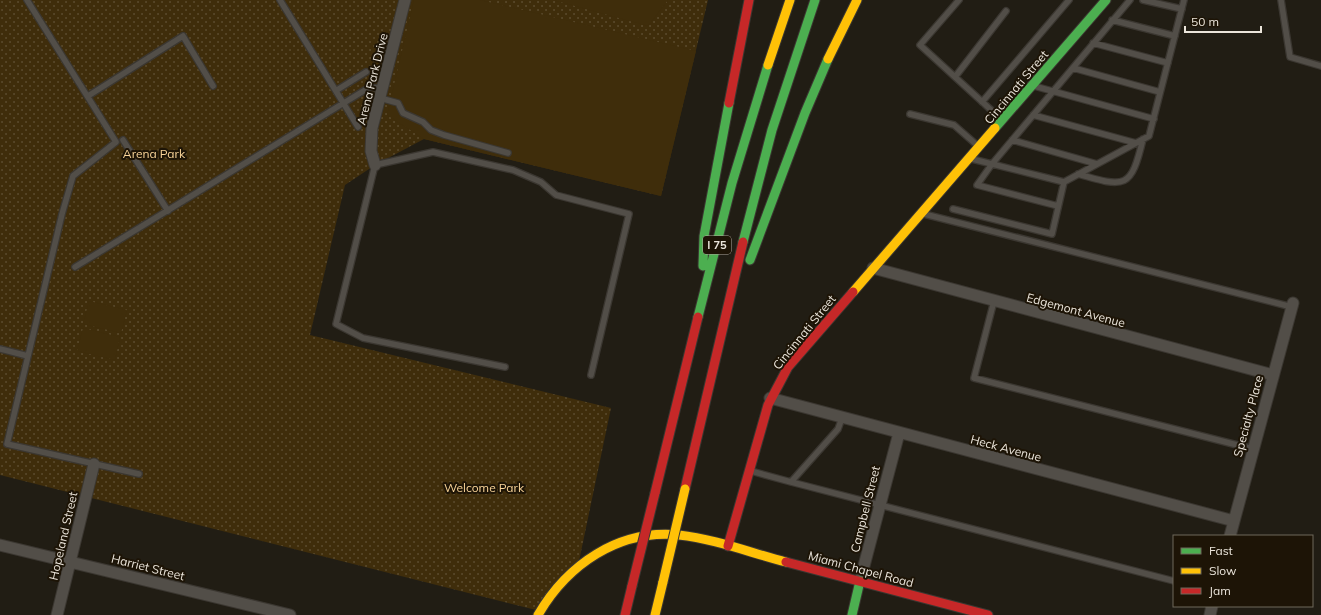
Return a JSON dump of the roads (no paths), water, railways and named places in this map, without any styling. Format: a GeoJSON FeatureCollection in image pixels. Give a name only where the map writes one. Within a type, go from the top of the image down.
{"type":"FeatureCollection","features":[{"type":"Feature","properties":{"kind":"main road"},"geometry":{"type":"LineString","coordinates":[[703,302],[704,236],[749,0]]}},
{"type":"Feature","properties":{"kind":"main road","name":"I 75"},"geometry":{"type":"LineString","coordinates":[[625,615],[654,493],[737,170],[767,67],[790,0]]}},
{"type":"Feature","properties":{"kind":"main road","name":"I 75"},"geometry":{"type":"LineString","coordinates":[[655,615],[745,231],[772,130],[815,0]]}},
{"type":"Feature","properties":{"kind":"main road"},"geometry":{"type":"LineString","coordinates":[[726,313],[747,270],[762,225],[805,113],[828,59],[857,0]]}},
{"type":"Feature","properties":{"kind":"main road","name":"Cincinnati Street"},"geometry":{"type":"LineString","coordinates":[[728,546],[770,398],[792,362],[971,158],[1106,0]]}},
{"type":"Feature","properties":{"kind":"main road"},"geometry":{"type":"LineString","coordinates":[[538,615],[555,588],[578,566],[605,549],[622,542],[646,536],[672,535],[728,546]]}},
{"type":"Feature","properties":{"kind":"main road","name":"Miami Chapel Road"},"geometry":{"type":"LineString","coordinates":[[728,546],[988,615]]}},
{"type":"Feature","properties":{"kind":"main road","name":"Campbell Street"},"geometry":{"type":"LineString","coordinates":[[852,615],[860,581]]}},
{"type":"Feature","properties":{"kind":"street","name":"Arena Park Drive"},"geometry":{"type":"LineString","coordinates":[[375,165],[371,151],[372,128],[405,0]]}},
{"type":"Feature","properties":{"kind":"street","name":"Edgemont Avenue"},"geometry":{"type":"LineString","coordinates":[[873,268],[994,302],[1272,375]]}},
{"type":"Feature","properties":{"kind":"street","name":"Specialty Place"},"geometry":{"type":"LineString","coordinates":[[1230,535],[1292,305]]}},
{"type":"Feature","properties":{"kind":"street","name":"Heck Avenue"},"geometry":{"type":"LineString","coordinates":[[770,398],[1234,521]]}},
{"type":"Feature","properties":{"kind":"street","name":"Campbell Street"},"geometry":{"type":"LineString","coordinates":[[860,581],[899,433]]}},
{"type":"Feature","properties":{"kind":"street","name":"Hopeland Street"},"geometry":{"type":"LineString","coordinates":[[57,615],[94,464]]}},
{"type":"Feature","properties":{"kind":"street","name":"Harriet Street"},"geometry":{"type":"LineString","coordinates":[[0,545],[290,615]]}},
{"type":"Feature","properties":{"kind":"lane"},"geometry":{"type":"LineString","coordinates":[[27,0],[116,142],[73,176],[62,214],[7,444],[139,474]]}},
{"type":"Feature","properties":{"kind":"lane"},"geometry":{"type":"LineString","coordinates":[[280,0],[358,127]]}},
{"type":"Feature","properties":{"kind":"lane"},"geometry":{"type":"LineString","coordinates":[[959,0],[920,45],[1003,121]]}},
{"type":"Feature","properties":{"kind":"lane"},"geometry":{"type":"LineString","coordinates":[[982,102],[1069,0]]}},
{"type":"Feature","properties":{"kind":"lane"},"geometry":{"type":"LineString","coordinates":[[1058,206],[977,185],[1032,115],[1130,0]]}},
{"type":"Feature","properties":{"kind":"lane"},"geometry":{"type":"LineString","coordinates":[[1143,0],[1182,9]]}},
{"type":"Feature","properties":{"kind":"lane"},"geometry":{"type":"LineString","coordinates":[[971,158],[1064,182],[1150,136],[1184,0]]}},
{"type":"Feature","properties":{"kind":"lane"},"geometry":{"type":"LineString","coordinates":[[1281,0],[1290,57],[1321,66]]}},
{"type":"Feature","properties":{"kind":"lane"},"geometry":{"type":"LineString","coordinates":[[955,77],[1006,11]]}},
{"type":"Feature","properties":{"kind":"lane"},"geometry":{"type":"LineString","coordinates":[[1112,20],[1175,36]]}},
{"type":"Feature","properties":{"kind":"lane"},"geometry":{"type":"LineString","coordinates":[[88,96],[183,36],[213,86]]}},
{"type":"Feature","properties":{"kind":"lane"},"geometry":{"type":"LineString","coordinates":[[1093,43],[1168,63]]}},
{"type":"Feature","properties":{"kind":"lane"},"geometry":{"type":"LineString","coordinates":[[1073,68],[1160,92]]}},
{"type":"Feature","properties":{"kind":"lane"},"geometry":{"type":"LineString","coordinates":[[336,90],[366,72]]}},
{"type":"Feature","properties":{"kind":"lane"},"geometry":{"type":"LineString","coordinates":[[1033,85],[1154,119]]}},
{"type":"Feature","properties":{"kind":"lane"},"geometry":{"type":"LineString","coordinates":[[75,267],[370,87],[398,103],[403,113],[444,135],[508,152]]}},
{"type":"Feature","properties":{"kind":"lane"},"geometry":{"type":"LineString","coordinates":[[910,114],[954,125],[979,148]]}},
{"type":"Feature","properties":{"kind":"lane"},"geometry":{"type":"LineString","coordinates":[[1032,115],[1136,143]]}},
{"type":"Feature","properties":{"kind":"lane"},"geometry":{"type":"LineString","coordinates":[[1078,174],[1107,182],[1122,181],[1134,172],[1143,139]]}},
{"type":"Feature","properties":{"kind":"lane"},"geometry":{"type":"LineString","coordinates":[[122,140],[168,211]]}},
{"type":"Feature","properties":{"kind":"lane"},"geometry":{"type":"LineString","coordinates":[[1012,140],[1097,164]]}},
{"type":"Feature","properties":{"kind":"lane"},"geometry":{"type":"LineString","coordinates":[[505,367],[363,338],[336,324],[375,165],[433,152],[513,170],[541,182],[556,195],[629,214],[591,375]]}},
{"type":"Feature","properties":{"kind":"lane"},"geometry":{"type":"LineString","coordinates":[[953,209],[1052,234],[1064,182]]}},
{"type":"Feature","properties":{"kind":"lane"},"geometry":{"type":"LineString","coordinates":[[923,213],[1292,305]]}},
{"type":"Feature","properties":{"kind":"lane"},"geometry":{"type":"LineString","coordinates":[[994,302],[974,378],[1253,449]]}},
{"type":"Feature","properties":{"kind":"lane"},"geometry":{"type":"LineString","coordinates":[[0,350],[28,356]]}},
{"type":"Feature","properties":{"kind":"lane"},"geometry":{"type":"LineString","coordinates":[[791,482],[838,429],[842,418]]}},
{"type":"Feature","properties":{"kind":"lane"},"geometry":{"type":"LineString","coordinates":[[749,470],[1173,581]]}},
{"type":"Feature","properties":{"kind":"park label","name":"Arena Park"},"geometry":{"type":"Point","coordinates":[154,153]}},
{"type":"Feature","properties":{"kind":"park label","name":"Welcome Park"},"geometry":{"type":"Point","coordinates":[484,487]}}]}
